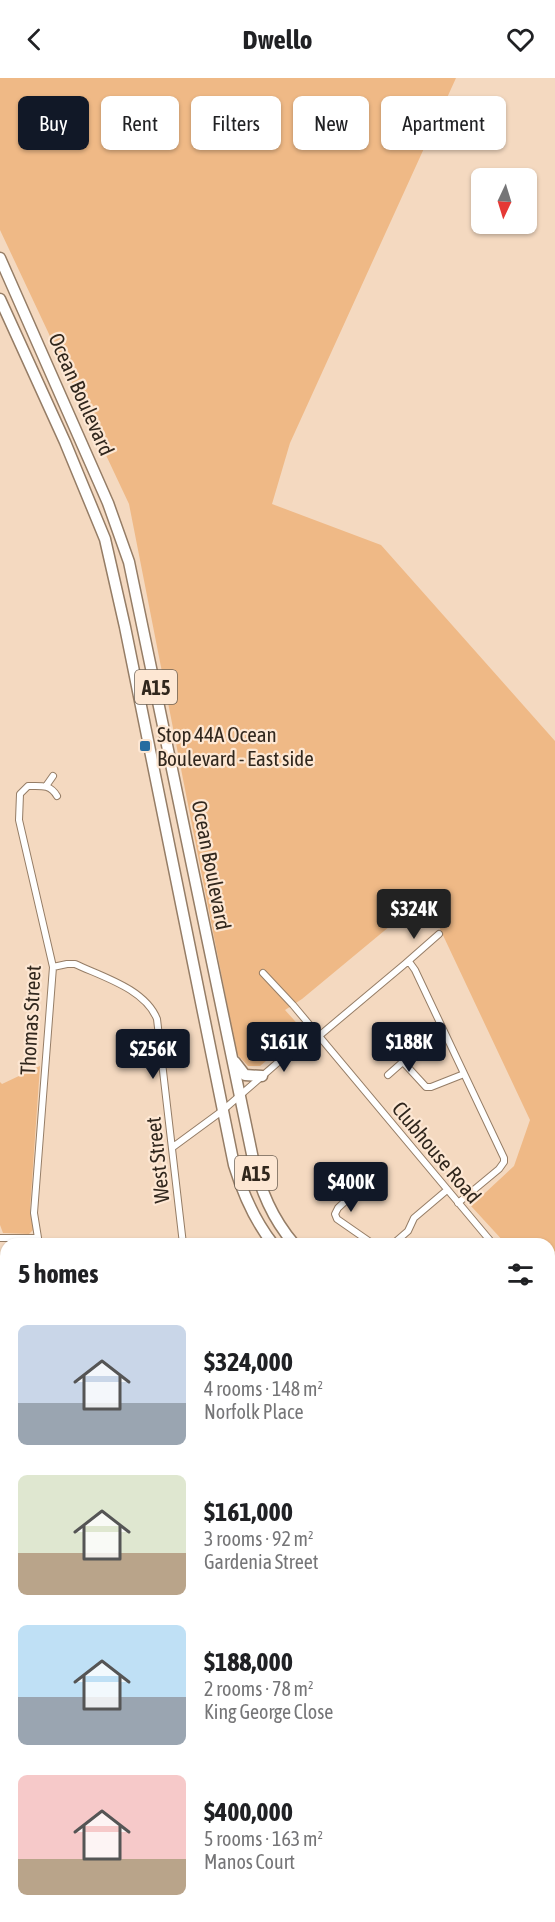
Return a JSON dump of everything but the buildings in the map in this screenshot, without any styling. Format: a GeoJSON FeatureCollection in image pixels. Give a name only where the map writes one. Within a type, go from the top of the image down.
{"type":"FeatureCollection","features":[{"type":"Feature","properties":{"kind":"main road","name":"Ocean Boulevard"},"geometry":{"type":"LineString","coordinates":[[0,258],[108,503],[127,553],[259,1184],[280,1227],[289,1238]]}},
{"type":"Feature","properties":{"kind":"main road","name":"Ocean Boulevard"},"geometry":{"type":"LineString","coordinates":[[0,299],[65,442],[105,539],[125,627],[222,1111],[242,1191],[269,1238]]}},
{"type":"Feature","properties":{"kind":"main road"},"geometry":{"type":"LineString","coordinates":[[197,980],[201,985],[208,983],[209,950]]}},
{"type":"Feature","properties":{"kind":"main road"},"geometry":{"type":"LineString","coordinates":[[228,1042],[240,1071],[245,1075],[262,1076]]}},
{"type":"Feature","properties":{"kind":"street"},"geometry":{"type":"LineString","coordinates":[[53,776],[46,786],[53,789],[57,796]]}},
{"type":"Feature","properties":{"kind":"street","name":"Thomas Street"},"geometry":{"type":"LineString","coordinates":[[38,1238],[34,1213],[53,967],[19,820],[20,794],[28,786],[46,786]]}},
{"type":"Feature","properties":{"kind":"street"},"geometry":{"type":"LineString","coordinates":[[173,1148],[222,1111],[291,1051],[319,1036],[438,934]]}},
{"type":"Feature","properties":{"kind":"street"},"geometry":{"type":"LineString","coordinates":[[406,963],[410,963],[415,970],[504,1162],[499,1169],[458,1203]]}},
{"type":"Feature","properties":{"kind":"street","name":"West Street"},"geometry":{"type":"LineString","coordinates":[[53,967],[75,964],[142,996],[153,1008],[157,1018],[182,1238]]}},
{"type":"Feature","properties":{"kind":"street","name":"Clubhouse Road"},"geometry":{"type":"LineString","coordinates":[[263,973],[319,1036],[488,1238]]}},
{"type":"Feature","properties":{"kind":"street"},"geometry":{"type":"LineString","coordinates":[[388,1075],[414,1052]]}},
{"type":"Feature","properties":{"kind":"street"},"geometry":{"type":"LineString","coordinates":[[403,1062],[426,1087],[464,1074]]}},
{"type":"Feature","properties":{"kind":"street"},"geometry":{"type":"LineString","coordinates":[[364,1238],[337,1219],[334,1214],[368,1180]]}},
{"type":"Feature","properties":{"kind":"street"},"geometry":{"type":"LineString","coordinates":[[400,1238],[408,1231],[414,1218],[447,1190]]}},
{"type":"Feature","properties":{"kind":"shaded area"},"geometry":{"type":"Polygon","coordinates":[[[0,78],[456,78],[448,96],[381,96],[381,150],[423,150],[290,443],[272,504],[381,545],[555,741],[555,1238],[500,1238],[471,1206],[514,1166],[530,1120],[425,897],[302,999],[285,1010],[303,1030],[260,1066],[248,1066],[237,1054],[129,504],[0,230],[0,78]]]}},
{"type":"Feature","properties":{"kind":"shaded area"},"geometry":{"type":"Polygon","coordinates":[[[40,1066],[30,1209],[33,1230],[29,1234],[3,1233],[0,1225],[0,1082],[2,1084],[40,1066]]]}},
{"type":"Feature","properties":{"kind":"place","name":"Stop 44A Ocean Boulevard - East side"},"geometry":{"type":"Point","coordinates":[145,746]}}]}
